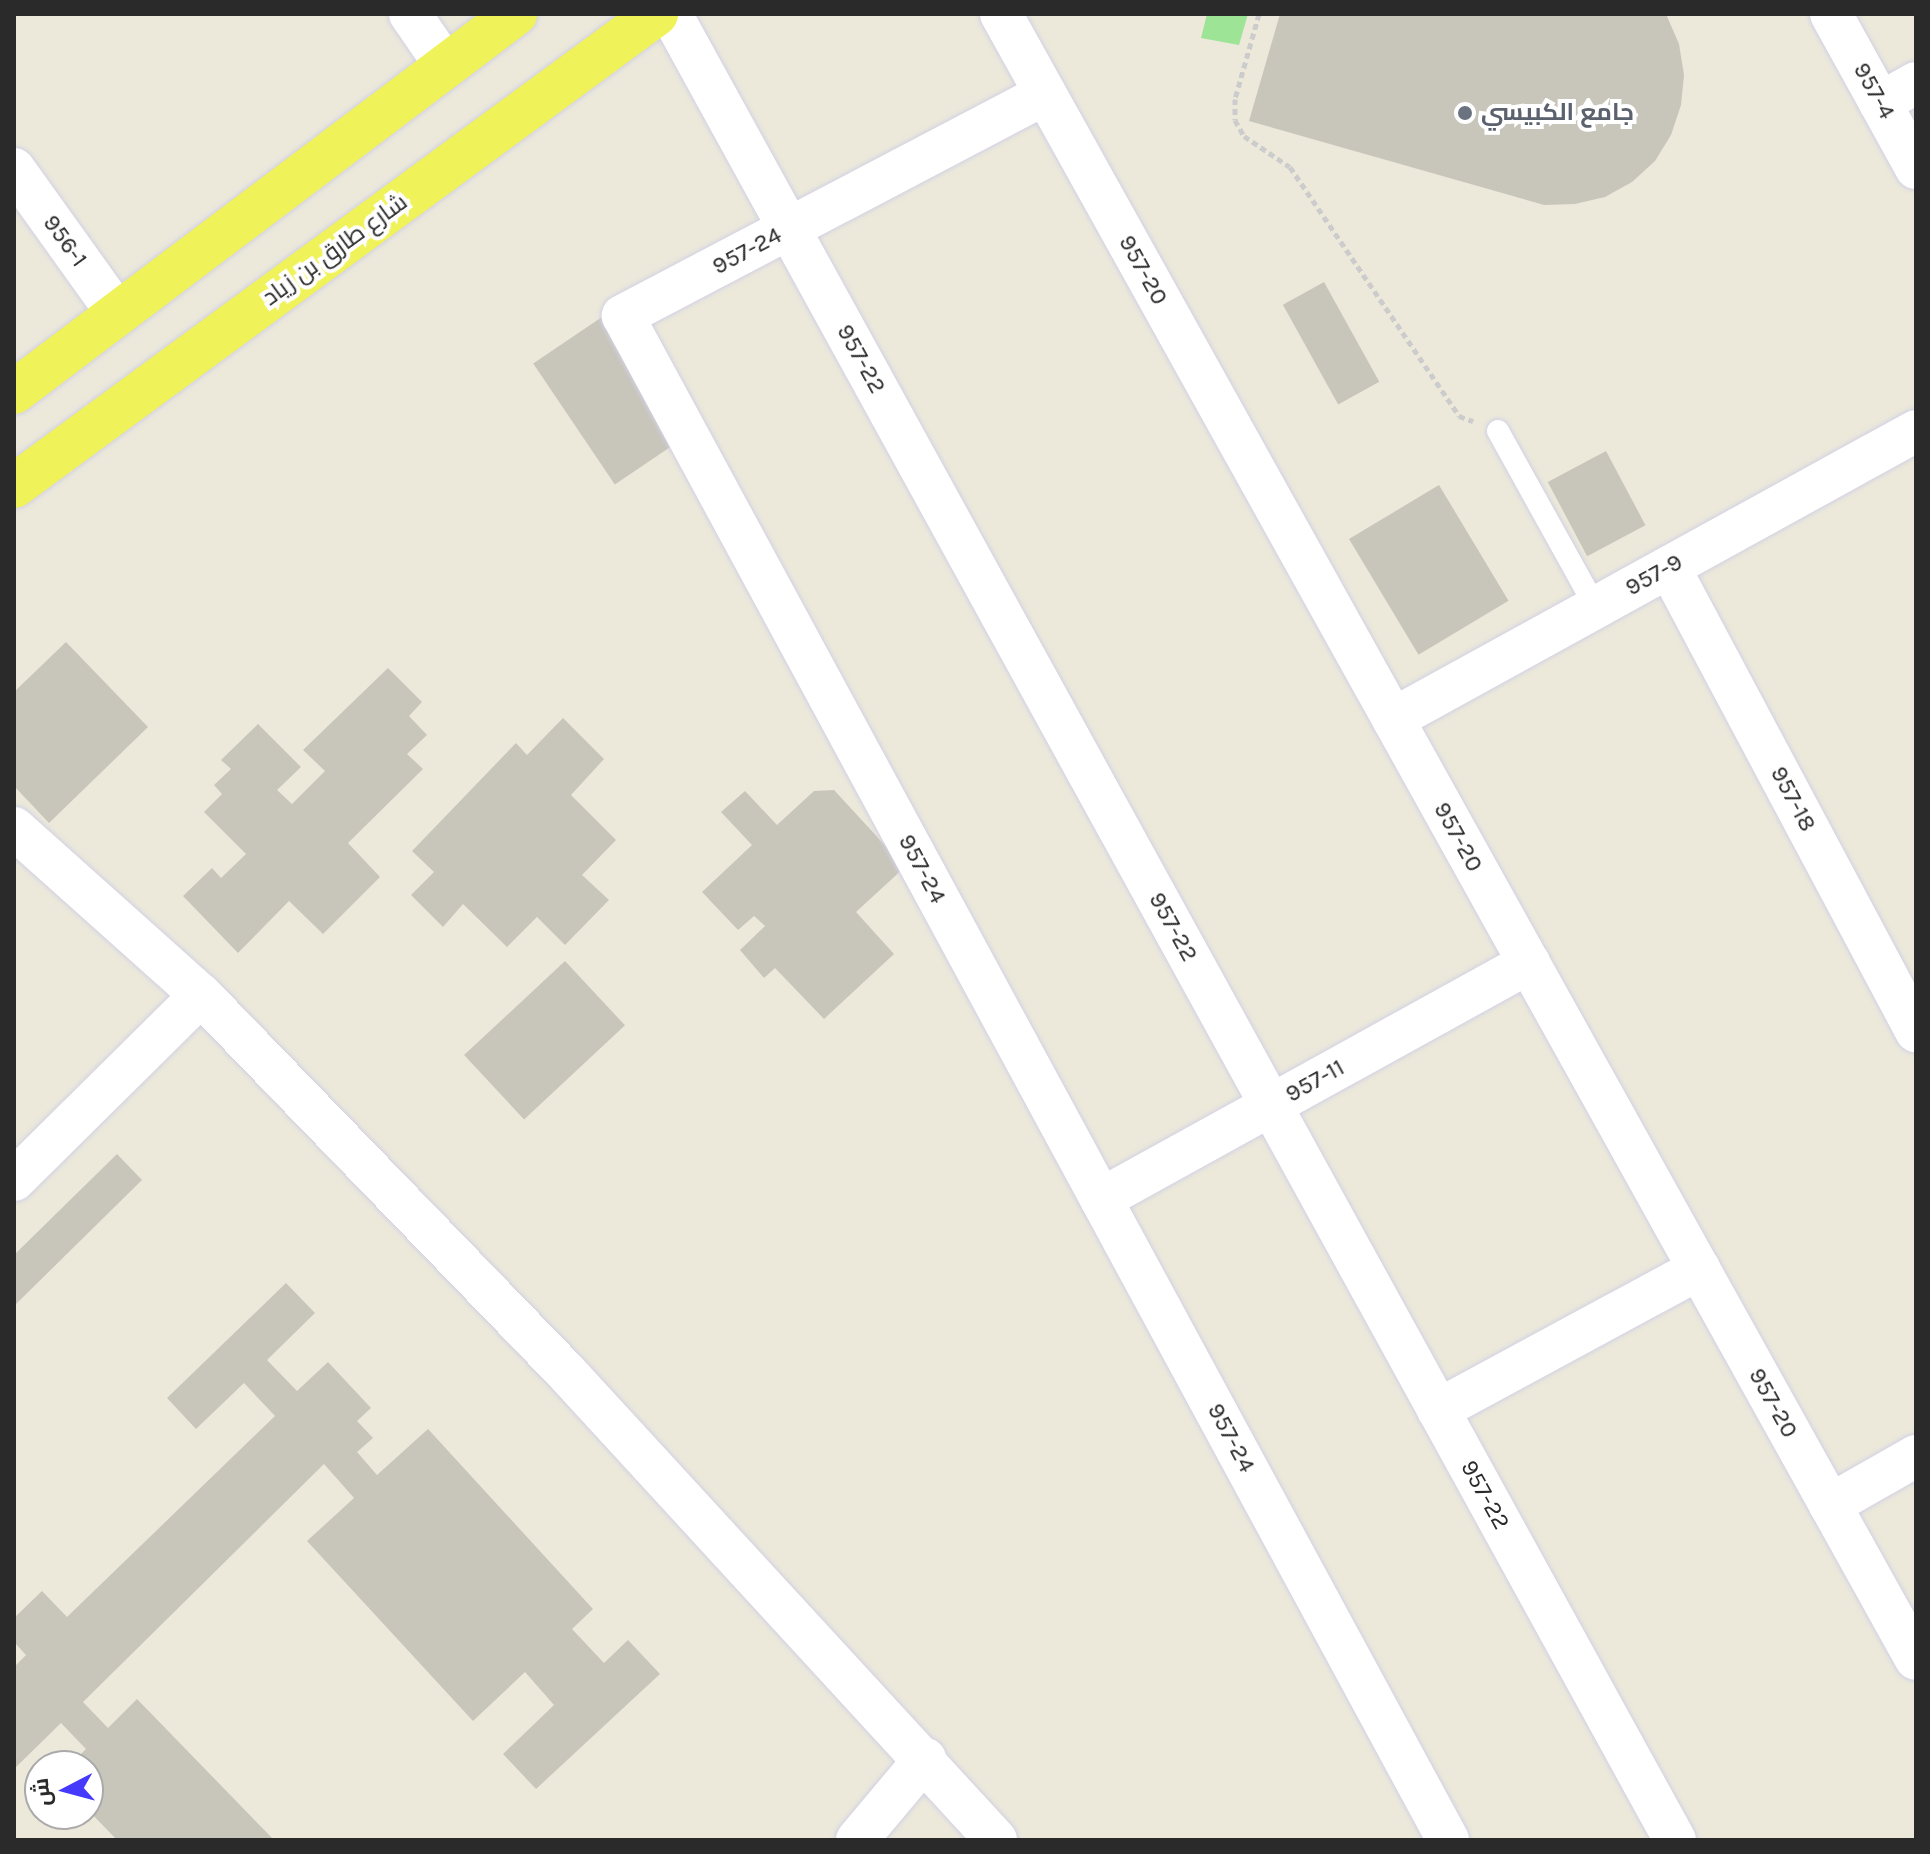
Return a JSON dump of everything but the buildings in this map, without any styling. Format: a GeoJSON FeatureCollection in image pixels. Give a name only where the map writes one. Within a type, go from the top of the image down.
{"type":"FeatureCollection","features":[{"type":"Feature","properties":{"kind":"main road"},"geometry":{"type":"LineString","coordinates":[[14,392],[515,14]]}},
{"type":"Feature","properties":{"kind":"main road","name":"شارع طارق بن زياد"},"geometry":{"type":"LineString","coordinates":[[14,486],[656,14]]}},
{"type":"Feature","properties":{"kind":"street"},"geometry":{"type":"LineString","coordinates":[[410,14],[445,65]]}},
{"type":"Feature","properties":{"kind":"street","name":"957-22"},"geometry":{"type":"LineString","coordinates":[[671,14],[1675,1840]]}},
{"type":"Feature","properties":{"kind":"street","name":"957-20"},"geometry":{"type":"LineString","coordinates":[[1001,14],[1916,1659]]}},
{"type":"Feature","properties":{"kind":"street","name":"957-4"},"geometry":{"type":"LineString","coordinates":[[1831,14],[1916,168]]}},
{"type":"Feature","properties":{"kind":"street"},"geometry":{"type":"LineString","coordinates":[[1880,103],[1916,83]]}},
{"type":"Feature","properties":{"kind":"street","name":"957-24"},"geometry":{"type":"LineString","coordinates":[[1045,94],[623,316],[1448,1840]]}},
{"type":"Feature","properties":{"kind":"street","name":"956-1"},"geometry":{"type":"LineString","coordinates":[[14,169],[117,313]]}},
{"type":"Feature","properties":{"kind":"street","name":"957-9"},"geometry":{"type":"LineString","coordinates":[[1393,719],[1916,431]]}},
{"type":"Feature","properties":{"kind":"street","name":"957-18"},"geometry":{"type":"LineString","coordinates":[[1669,567],[1916,1031]]}},
{"type":"Feature","properties":{"kind":"street"},"geometry":{"type":"LineString","coordinates":[[14,828],[201,995],[565,1371],[925,1759],[996,1840]]}},
{"type":"Feature","properties":{"kind":"street","name":"957-11"},"geometry":{"type":"LineString","coordinates":[[1101,1199],[1529,963]]}},
{"type":"Feature","properties":{"kind":"street"},"geometry":{"type":"LineString","coordinates":[[14,1180],[201,995]]}},
{"type":"Feature","properties":{"kind":"street"},"geometry":{"type":"LineString","coordinates":[[1438,1410],[1699,1269]]}},
{"type":"Feature","properties":{"kind":"street"},"geometry":{"type":"LineString","coordinates":[[1830,1505],[1916,1456]]}},
{"type":"Feature","properties":{"kind":"street"},"geometry":{"type":"LineString","coordinates":[[857,1840],[925,1759]]}},
{"type":"Feature","properties":{"kind":"lane"},"geometry":{"type":"LineString","coordinates":[[1498,431],[1596,608]]}},
{"type":"Feature","properties":{"kind":"path"},"geometry":{"type":"LineString","coordinates":[[1259,14],[1235,99],[1235,120],[1244,136],[1290,167],[1459,416],[1498,431]]}},
{"type":"Feature","properties":{"kind":"green space"},"geometry":{"type":"Polygon","coordinates":[[[1207,14],[1248,14],[1239,45],[1201,38],[1207,14]]]}},
{"type":"Feature","properties":{"kind":"place","name":"جامع الكبيسي"},"geometry":{"type":"Point","coordinates":[1465,113]}}]}
